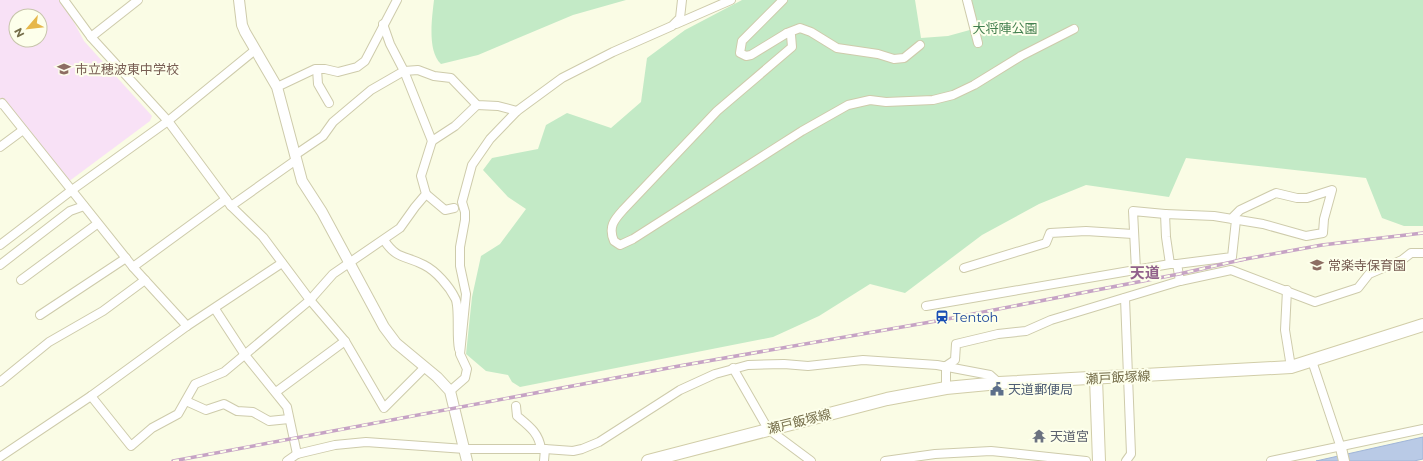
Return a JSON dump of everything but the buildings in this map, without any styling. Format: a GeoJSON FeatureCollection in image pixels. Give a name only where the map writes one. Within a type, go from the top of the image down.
{"type":"FeatureCollection","features":[{"type":"Feature","properties":{"kind":"main road","name":"瀬戸飯塚線"},"geometry":{"type":"LineString","coordinates":[[648,461],[673,458],[768,429],[887,399],[946,388],[999,383],[1291,367],[1423,325]]}},
{"type":"Feature","properties":{"kind":"main road"},"geometry":{"type":"LineString","coordinates":[[1096,378],[1098,461]]}},
{"type":"Feature","properties":{"kind":"street"},"geometry":{"type":"LineString","coordinates":[[64,0],[91,37],[168,121],[229,202],[263,237],[310,300],[345,341],[384,408],[425,367]]}},
{"type":"Feature","properties":{"kind":"street"},"geometry":{"type":"LineString","coordinates":[[91,37],[138,0]]}},
{"type":"Feature","properties":{"kind":"street"},"geometry":{"type":"LineString","coordinates":[[239,0],[242,25],[277,87],[302,181],[322,212],[384,327],[396,343],[425,367],[450,391],[467,461]]}},
{"type":"Feature","properties":{"kind":"street"},"geometry":{"type":"LineString","coordinates":[[277,87],[317,69],[338,72],[357,67],[365,61],[383,24],[397,0]]}},
{"type":"Feature","properties":{"kind":"street"},"geometry":{"type":"LineString","coordinates":[[672,26],[680,18],[682,0]]}},
{"type":"Feature","properties":{"kind":"street"},"geometry":{"type":"LineString","coordinates":[[460,354],[466,294],[460,266],[460,247],[465,220],[465,212],[462,202],[472,165],[490,139],[517,110],[562,78],[620,49],[731,0]]}},
{"type":"Feature","properties":{"kind":"street"},"geometry":{"type":"LineString","coordinates":[[783,0],[742,41],[740,53],[746,56],[751,55],[787,33],[800,28],[811,32],[837,48],[878,54],[894,60],[904,58],[920,45]]}},
{"type":"Feature","properties":{"kind":"street"},"geometry":{"type":"LineString","coordinates":[[967,0],[978,43]]}},
{"type":"Feature","properties":{"kind":"street"},"geometry":{"type":"LineString","coordinates":[[383,24],[390,44],[404,71],[432,141],[421,176],[426,194],[445,210],[454,208]]}},
{"type":"Feature","properties":{"kind":"street"},"geometry":{"type":"LineString","coordinates":[[787,33],[791,35],[792,47],[717,110],[614,220],[611,228],[614,241],[620,244],[633,239],[802,131],[848,106],[870,100],[886,102],[933,100],[952,95],[974,85],[1022,56],[1074,29]]}},
{"type":"Feature","properties":{"kind":"street"},"geometry":{"type":"LineString","coordinates":[[0,245],[72,190],[168,121],[255,50]]}},
{"type":"Feature","properties":{"kind":"street"},"geometry":{"type":"LineString","coordinates":[[317,69],[318,84],[330,103]]}},
{"type":"Feature","properties":{"kind":"street"},"geometry":{"type":"LineString","coordinates":[[133,267],[295,158],[323,136],[333,122],[371,90],[404,71],[418,70],[434,76],[451,78],[477,105],[498,106],[517,110]]}},
{"type":"Feature","properties":{"kind":"street"},"geometry":{"type":"LineString","coordinates":[[0,104],[2,103],[72,190],[97,224],[133,267],[187,326]]}},
{"type":"Feature","properties":{"kind":"street"},"geometry":{"type":"LineString","coordinates":[[432,141],[455,126],[477,105]]}},
{"type":"Feature","properties":{"kind":"street"},"geometry":{"type":"LineString","coordinates":[[0,147],[23,130]]}},
{"type":"Feature","properties":{"kind":"street"},"geometry":{"type":"LineString","coordinates":[[926,306],[1136,270],[1232,256],[1233,219],[1240,210],[1276,193],[1297,198],[1307,198],[1332,190],[1324,219],[1323,233],[1306,236],[1263,224],[1233,219],[1214,216],[1133,211],[1132,234],[1136,270]]}},
{"type":"Feature","properties":{"kind":"street"},"geometry":{"type":"LineString","coordinates":[[91,396],[131,446],[152,428],[178,414],[195,384],[224,372],[310,300],[333,274],[400,228],[426,194]]}},
{"type":"Feature","properties":{"kind":"street"},"geometry":{"type":"LineString","coordinates":[[0,265],[70,211],[84,206]]}},
{"type":"Feature","properties":{"kind":"street"},"geometry":{"type":"LineString","coordinates":[[1165,214],[1166,237],[1180,280]]}},
{"type":"Feature","properties":{"kind":"street"},"geometry":{"type":"LineString","coordinates":[[21,280],[97,224]]}},
{"type":"Feature","properties":{"kind":"street"},"geometry":{"type":"LineString","coordinates":[[964,268],[1046,243],[1050,233],[1086,231],[1132,234]]}},
{"type":"Feature","properties":{"kind":"street"},"geometry":{"type":"LineString","coordinates":[[384,240],[396,255],[425,265],[444,282],[456,299],[456,338],[460,354],[467,370],[465,378],[450,391]]}},
{"type":"Feature","properties":{"kind":"street"},"geometry":{"type":"LineString","coordinates":[[946,366],[955,360],[956,344],[998,334],[1026,331],[1051,320],[1180,280],[1231,270],[1287,290],[1315,302],[1358,288],[1369,274],[1402,260],[1411,253],[1423,253]]}},
{"type":"Feature","properties":{"kind":"street"},"geometry":{"type":"LineString","coordinates":[[40,315],[126,258]]}},
{"type":"Feature","properties":{"kind":"street"},"geometry":{"type":"LineString","coordinates":[[0,456],[91,396],[187,326],[215,309],[282,263]]}},
{"type":"Feature","properties":{"kind":"street"},"geometry":{"type":"LineString","coordinates":[[0,382],[49,342],[103,311],[145,280]]}},
{"type":"Feature","properties":{"kind":"street"},"geometry":{"type":"LineString","coordinates":[[1287,290],[1286,330],[1291,367]]}},
{"type":"Feature","properties":{"kind":"street"},"geometry":{"type":"LineString","coordinates":[[1125,298],[1131,454],[1126,461]]}},
{"type":"Feature","properties":{"kind":"street"},"geometry":{"type":"LineString","coordinates":[[215,309],[245,355],[287,406],[292,459],[335,445],[366,442],[465,449],[543,449],[573,451],[599,442],[680,390],[715,374],[733,368],[759,364],[808,366],[863,360],[946,366],[990,375],[999,383]]}},
{"type":"Feature","properties":{"kind":"street"},"geometry":{"type":"LineString","coordinates":[[276,392],[345,341]]}},
{"type":"Feature","properties":{"kind":"street"},"geometry":{"type":"LineString","coordinates":[[1312,361],[1344,461]]}},
{"type":"Feature","properties":{"kind":"street"},"geometry":{"type":"LineString","coordinates":[[946,366],[946,388]]}},
{"type":"Feature","properties":{"kind":"street"},"geometry":{"type":"LineString","coordinates":[[733,368],[768,429],[811,461]]}},
{"type":"Feature","properties":{"kind":"street"},"geometry":{"type":"LineString","coordinates":[[186,401],[206,410],[224,404],[234,410],[253,412],[269,421],[289,419]]}},
{"type":"Feature","properties":{"kind":"street"},"geometry":{"type":"LineString","coordinates":[[516,406],[517,416],[535,431],[540,439],[544,461]]}},
{"type":"Feature","properties":{"kind":"street"},"geometry":{"type":"LineString","coordinates":[[1270,461],[1341,448],[1423,429]]}},
{"type":"Feature","properties":{"kind":"street"},"geometry":{"type":"LineString","coordinates":[[885,461],[936,454],[992,451],[1086,461]]}},
{"type":"Feature","properties":{"kind":"shaded area"},"geometry":{"type":"Polygon","coordinates":[[[0,0],[59,0],[69,13],[84,41],[152,116],[150,121],[68,182],[2,99],[0,100],[0,0]]]}},
{"type":"Feature","properties":{"kind":"green space"},"geometry":{"type":"Polygon","coordinates":[[[434,0],[626,0],[573,15],[478,55],[441,64],[434,51],[432,43],[434,0]]]}},
{"type":"Feature","properties":{"kind":"green space","name":"大将陣公園"},"geometry":{"type":"Polygon","coordinates":[[[742,0],[915,0],[921,38],[948,36],[977,28],[970,0],[1423,0],[1423,226],[1404,226],[1382,218],[1366,178],[1186,158],[1169,197],[1086,185],[1039,204],[982,235],[905,293],[870,284],[819,316],[773,337],[520,387],[512,382],[508,375],[486,371],[466,354],[472,297],[481,256],[500,244],[526,209],[508,197],[483,170],[492,158],[538,149],[546,125],[567,113],[611,128],[641,102],[647,58],[685,30],[742,0]]]}},
{"type":"Feature","properties":{"kind":"water"},"geometry":{"type":"Polygon","coordinates":[[[1423,437],[1423,459],[1414,461],[1316,461],[1423,437]]]}},
{"type":"Feature","properties":{"kind":"railway"},"geometry":{"type":"LineString","coordinates":[[1240,260],[1322,245],[1423,233]]}},
{"type":"Feature","properties":{"kind":"railway"},"geometry":{"type":"LineString","coordinates":[[173,461],[679,366],[942,320],[1179,274],[1245,259]]}},
{"type":"Feature","properties":{"kind":"place","name":"市立穂波東中学校"},"geometry":{"type":"Point","coordinates":[64,69]}},
{"type":"Feature","properties":{"kind":"place","name":"常楽寺保育園"},"geometry":{"type":"Point","coordinates":[1317,265]}},
{"type":"Feature","properties":{"kind":"place","name":"Tentoh"},"geometry":{"type":"Point","coordinates":[942,317]}},
{"type":"Feature","properties":{"kind":"place","name":"天道郵便局"},"geometry":{"type":"Point","coordinates":[997,389]}},
{"type":"Feature","properties":{"kind":"place","name":"天道宮"},"geometry":{"type":"Point","coordinates":[1039,436]}},
{"type":"Feature","properties":{"kind":"district","name":"天道"},"geometry":{"type":"Point","coordinates":[1145,273]}}]}
